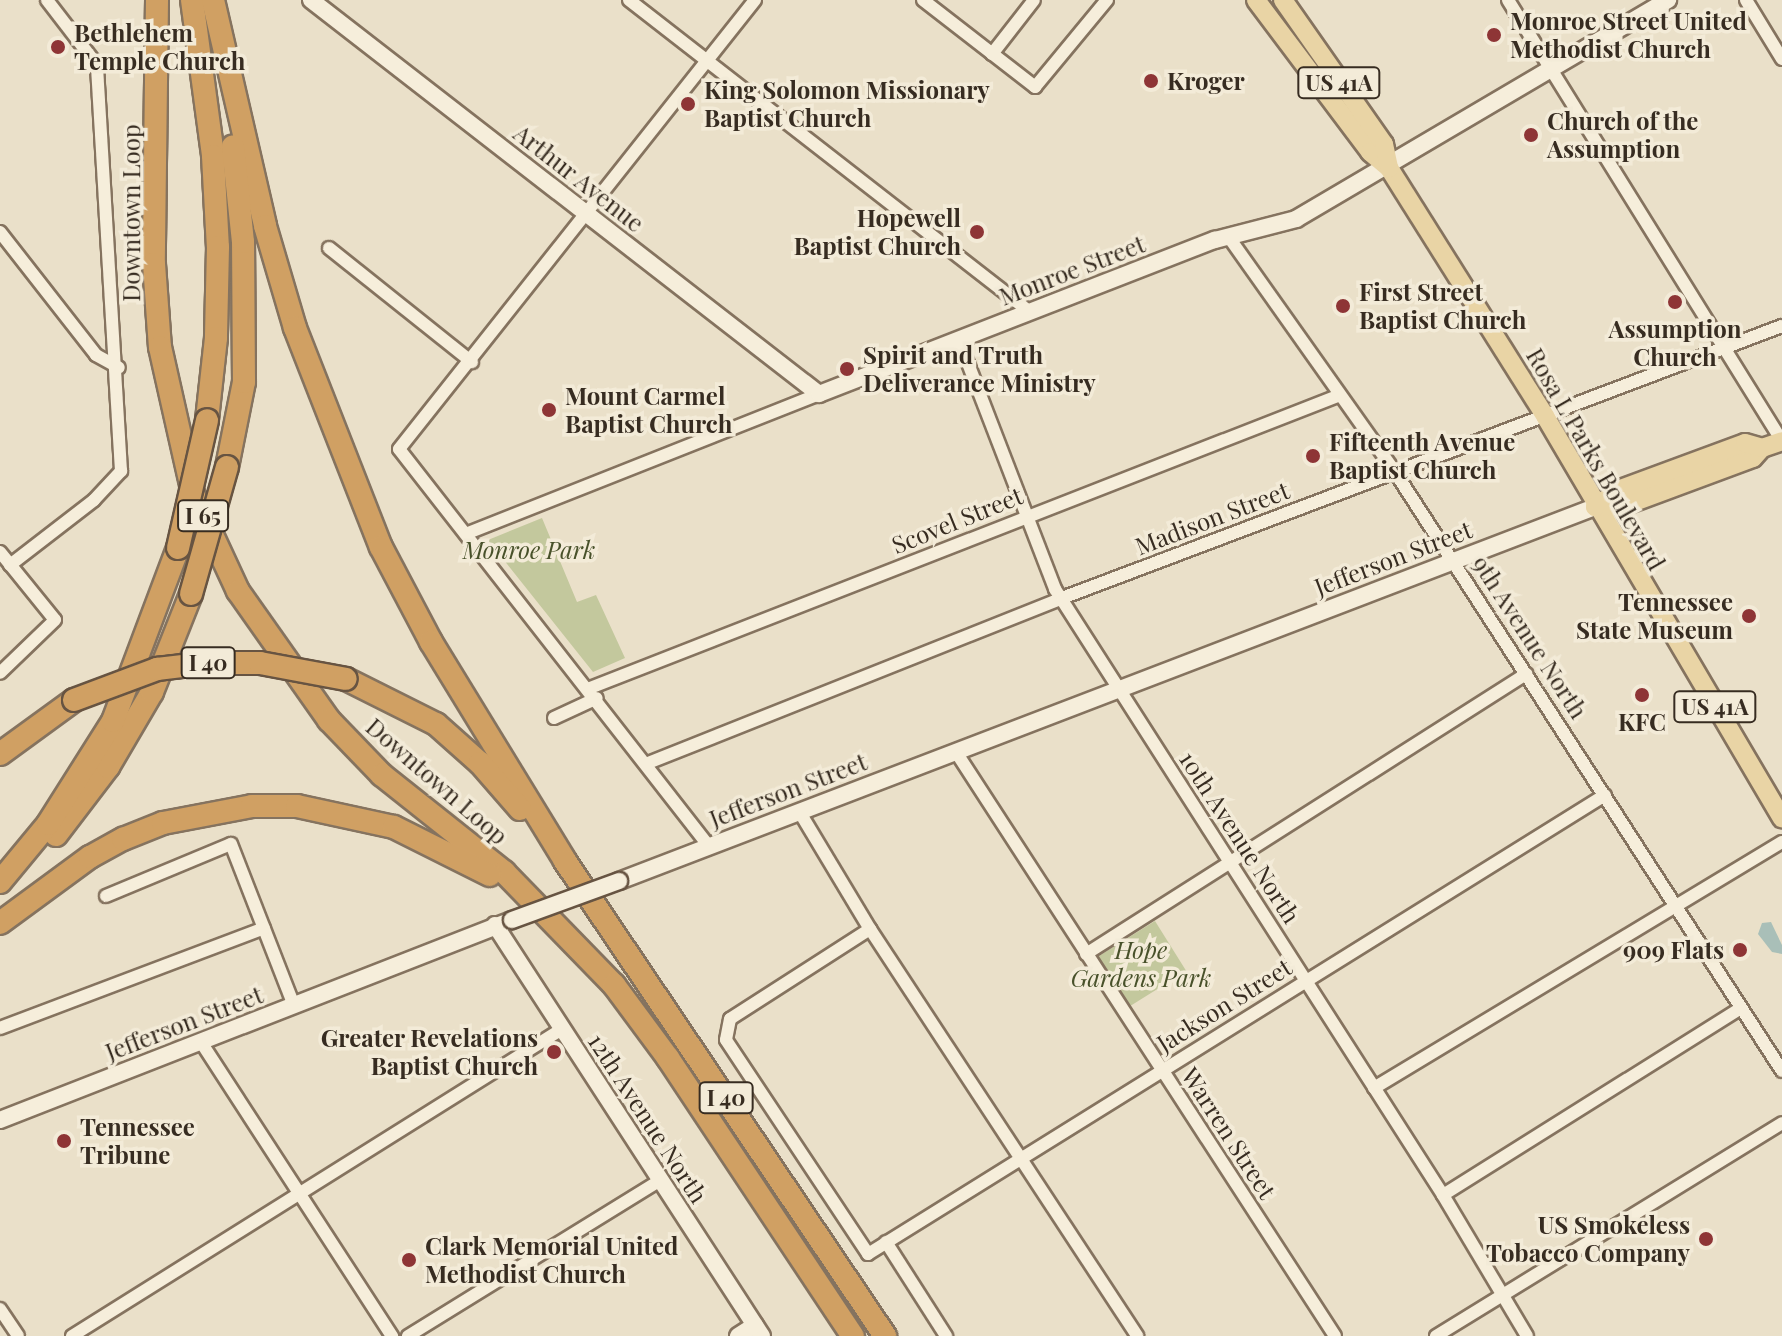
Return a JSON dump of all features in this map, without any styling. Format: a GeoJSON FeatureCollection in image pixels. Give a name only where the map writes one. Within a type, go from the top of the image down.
{"type":"FeatureCollection","features":[{"type":"Feature","properties":{"kind":"highway","name":"Downtown Loop"},"geometry":{"type":"LineString","coordinates":[[157,0],[156,292],[165,379],[193,494],[238,591],[322,711],[382,775],[504,872],[614,985],[668,1058],[853,1336]]}},
{"type":"Feature","properties":{"kind":"highway"},"geometry":{"type":"LineString","coordinates":[[0,882],[48,824],[113,721],[178,548],[207,420],[216,338],[218,247],[213,156],[192,0]]}},
{"type":"Feature","properties":{"kind":"highway","name":"Downtown Loop"},"geometry":{"type":"LineString","coordinates":[[213,0],[224,58],[295,328],[362,504],[431,642],[565,861],[885,1336]]}},
{"type":"Feature","properties":{"kind":"highway"},"geometry":{"type":"LineString","coordinates":[[0,905],[108,767],[152,692],[191,594],[227,467],[244,382],[243,242],[224,58]]}},
{"type":"Feature","properties":{"kind":"highway","name":"I 40"},"geometry":{"type":"LineString","coordinates":[[0,754],[74,700],[157,669],[207,663],[260,663],[346,679],[436,724],[480,763],[565,861]]}},
{"type":"Feature","properties":{"kind":"highway"},"geometry":{"type":"LineString","coordinates":[[0,923],[90,857],[123,839],[163,823],[252,806],[297,806],[394,827],[477,867],[538,907]]}},
{"type":"Feature","properties":{"kind":"main road","name":"Rosa L Parks Boulevard"},"geometry":{"type":"LineString","coordinates":[[1256,0],[1370,152],[1389,168],[1545,416],[1595,507],[1782,818]]}},
{"type":"Feature","properties":{"kind":"main road","name":"Rosa L Parks Boulevard"},"geometry":{"type":"LineString","coordinates":[[1283,0],[1384,144],[1389,168]]}},
{"type":"Feature","properties":{"kind":"main road","name":"Jefferson Street"},"geometry":{"type":"LineString","coordinates":[[1595,507],[1626,505],[1753,458],[1762,448],[1782,441]]}},
{"type":"Feature","properties":{"kind":"street"},"geometry":{"type":"LineString","coordinates":[[10,565],[94,500],[121,471],[119,368],[99,81],[89,52],[47,0]]}},
{"type":"Feature","properties":{"kind":"street","name":"Arthur Avenue"},"geometry":{"type":"LineString","coordinates":[[311,0],[819,394]]}},
{"type":"Feature","properties":{"kind":"street"},"geometry":{"type":"LineString","coordinates":[[629,0],[706,63],[1030,312]]}},
{"type":"Feature","properties":{"kind":"street"},"geometry":{"type":"LineString","coordinates":[[708,845],[648,763],[399,449],[472,362],[755,0]]}},
{"type":"Feature","properties":{"kind":"street"},"geometry":{"type":"LineString","coordinates":[[923,0],[1035,87],[1107,0]]}},
{"type":"Feature","properties":{"kind":"street"},"geometry":{"type":"LineString","coordinates":[[992,54],[1034,0]]}},
{"type":"Feature","properties":{"kind":"street"},"geometry":{"type":"LineString","coordinates":[[1508,0],[1722,349],[1782,441]]}},
{"type":"Feature","properties":{"kind":"street","name":"Monroe Street"},"geometry":{"type":"LineString","coordinates":[[468,533],[1228,236],[1296,219],[1553,72],[1668,0]]}},
{"type":"Feature","properties":{"kind":"street"},"geometry":{"type":"LineString","coordinates":[[1746,0],[1782,59]]}},
{"type":"Feature","properties":{"kind":"street"},"geometry":{"type":"LineString","coordinates":[[0,232],[96,355],[119,368]]}},
{"type":"Feature","properties":{"kind":"street","name":"9th Avenue North"},"geometry":{"type":"LineString","coordinates":[[1228,236],[1395,472],[1782,1071]]}},
{"type":"Feature","properties":{"kind":"street"},"geometry":{"type":"LineString","coordinates":[[329,248],[472,362]]}},
{"type":"Feature","properties":{"kind":"street","name":"Madison Street"},"geometry":{"type":"LineString","coordinates":[[648,763],[1062,598],[1782,326]]}},
{"type":"Feature","properties":{"kind":"street","name":"10th Avenue North"},"geometry":{"type":"LineString","coordinates":[[959,340],[1025,517],[1062,598],[1443,1195],[1527,1336]]}},
{"type":"Feature","properties":{"kind":"street","name":"Scovel Street"},"geometry":{"type":"LineString","coordinates":[[554,718],[593,693],[1025,517],[1340,395]]}},
{"type":"Feature","properties":{"kind":"street","name":"Jefferson Street"},"geometry":{"type":"LineString","coordinates":[[0,1120],[495,925],[619,881],[1595,507]]}},
{"type":"Feature","properties":{"kind":"street"},"geometry":{"type":"LineString","coordinates":[[0,552],[55,620],[0,673]]}},
{"type":"Feature","properties":{"kind":"street"},"geometry":{"type":"LineString","coordinates":[[1086,954],[1526,674]]}},
{"type":"Feature","properties":{"kind":"street","name":"Warren Street"},"geometry":{"type":"LineString","coordinates":[[956,752],[1335,1336]]}},
{"type":"Feature","properties":{"kind":"street","name":"Jackson Street"},"geometry":{"type":"LineString","coordinates":[[870,929],[730,1019],[726,1040],[868,1254],[1605,795]]}},
{"type":"Feature","properties":{"kind":"street"},"geometry":{"type":"LineString","coordinates":[[799,811],[870,929],[1137,1336]]}},
{"type":"Feature","properties":{"kind":"street"},"geometry":{"type":"LineString","coordinates":[[1374,1088],[1782,842]]}},
{"type":"Feature","properties":{"kind":"street"},"geometry":{"type":"LineString","coordinates":[[106,896],[231,844],[294,1006]]}},
{"type":"Feature","properties":{"kind":"street","name":"12th Avenue North"},"geometry":{"type":"LineString","coordinates":[[495,925],[759,1331]]}},
{"type":"Feature","properties":{"kind":"street"},"geometry":{"type":"LineString","coordinates":[[0,1028],[264,928]]}},
{"type":"Feature","properties":{"kind":"street"},"geometry":{"type":"LineString","coordinates":[[1443,1195],[1740,1009]]}},
{"type":"Feature","properties":{"kind":"street"},"geometry":{"type":"LineString","coordinates":[[72,1336],[562,1029]]}},
{"type":"Feature","properties":{"kind":"street"},"geometry":{"type":"LineString","coordinates":[[201,1042],[392,1336]]}},
{"type":"Feature","properties":{"kind":"street"},"geometry":{"type":"LineString","coordinates":[[1436,1336],[1782,1123]]}},
{"type":"Feature","properties":{"kind":"street"},"geometry":{"type":"LineString","coordinates":[[408,1336],[659,1181]]}},
{"type":"Feature","properties":{"kind":"street"},"geometry":{"type":"LineString","coordinates":[[886,1242],[946,1336]]}},
{"type":"Feature","properties":{"kind":"street"},"geometry":{"type":"LineString","coordinates":[[0,1309],[18,1336]]}},
{"type":"Feature","properties":{"kind":"street"},"geometry":{"type":"LineString","coordinates":[[738,1336],[759,1331]]}},
{"type":"Feature","properties":{"kind":"green space","name":"Monroe Park"},"geometry":{"type":"Polygon","coordinates":[[[542,518],[577,602],[596,595],[625,658],[593,672],[488,540],[542,518]]]}},
{"type":"Feature","properties":{"kind":"green space","name":"Hope Gardens Park"},"geometry":{"type":"Polygon","coordinates":[[[1155,921],[1186,971],[1129,1007],[1097,957],[1155,921]]]}},
{"type":"Feature","properties":{"kind":"water"},"geometry":{"type":"Polygon","coordinates":[[[1771,922],[1782,945],[1782,954],[1772,952],[1758,934],[1762,923],[1771,922]]]}},
{"type":"Feature","properties":{"kind":"place","name":"Monroe Street United Methodist Church"},"geometry":{"type":"Point","coordinates":[1494,35]}},
{"type":"Feature","properties":{"kind":"place","name":"Bethlehem Temple Church"},"geometry":{"type":"Point","coordinates":[58,47]}},
{"type":"Feature","properties":{"kind":"place","name":"Kroger"},"geometry":{"type":"Point","coordinates":[1151,81]}},
{"type":"Feature","properties":{"kind":"place","name":"King Solomon Missionary Baptist Church"},"geometry":{"type":"Point","coordinates":[688,104]}},
{"type":"Feature","properties":{"kind":"place","name":"Church of the Assumption"},"geometry":{"type":"Point","coordinates":[1531,135]}},
{"type":"Feature","properties":{"kind":"place","name":"Hopewell Baptist Church"},"geometry":{"type":"Point","coordinates":[977,232]}},
{"type":"Feature","properties":{"kind":"place","name":"Assumption Church"},"geometry":{"type":"Point","coordinates":[1675,302]}},
{"type":"Feature","properties":{"kind":"place","name":"First Street Baptist Church"},"geometry":{"type":"Point","coordinates":[1343,306]}},
{"type":"Feature","properties":{"kind":"place","name":"Spirit and Truth Deliverance Ministry"},"geometry":{"type":"Point","coordinates":[847,369]}},
{"type":"Feature","properties":{"kind":"place","name":"Mount Carmel Baptist Church"},"geometry":{"type":"Point","coordinates":[549,410]}},
{"type":"Feature","properties":{"kind":"place","name":"Fifteenth Avenue Baptist Church"},"geometry":{"type":"Point","coordinates":[1313,456]}},
{"type":"Feature","properties":{"kind":"place","name":"Tennessee State Museum"},"geometry":{"type":"Point","coordinates":[1749,616]}},
{"type":"Feature","properties":{"kind":"place","name":"KFC"},"geometry":{"type":"Point","coordinates":[1642,695]}},
{"type":"Feature","properties":{"kind":"place","name":"909 Flats"},"geometry":{"type":"Point","coordinates":[1740,950]}},
{"type":"Feature","properties":{"kind":"place","name":"Greater Revelations Baptist Church"},"geometry":{"type":"Point","coordinates":[554,1052]}},
{"type":"Feature","properties":{"kind":"place","name":"Tennessee Tribune"},"geometry":{"type":"Point","coordinates":[64,1141]}},
{"type":"Feature","properties":{"kind":"place","name":"US Smokeless Tobacco Company"},"geometry":{"type":"Point","coordinates":[1706,1239]}},
{"type":"Feature","properties":{"kind":"place","name":"Clark Memorial United Methodist Church"},"geometry":{"type":"Point","coordinates":[409,1260]}}]}
